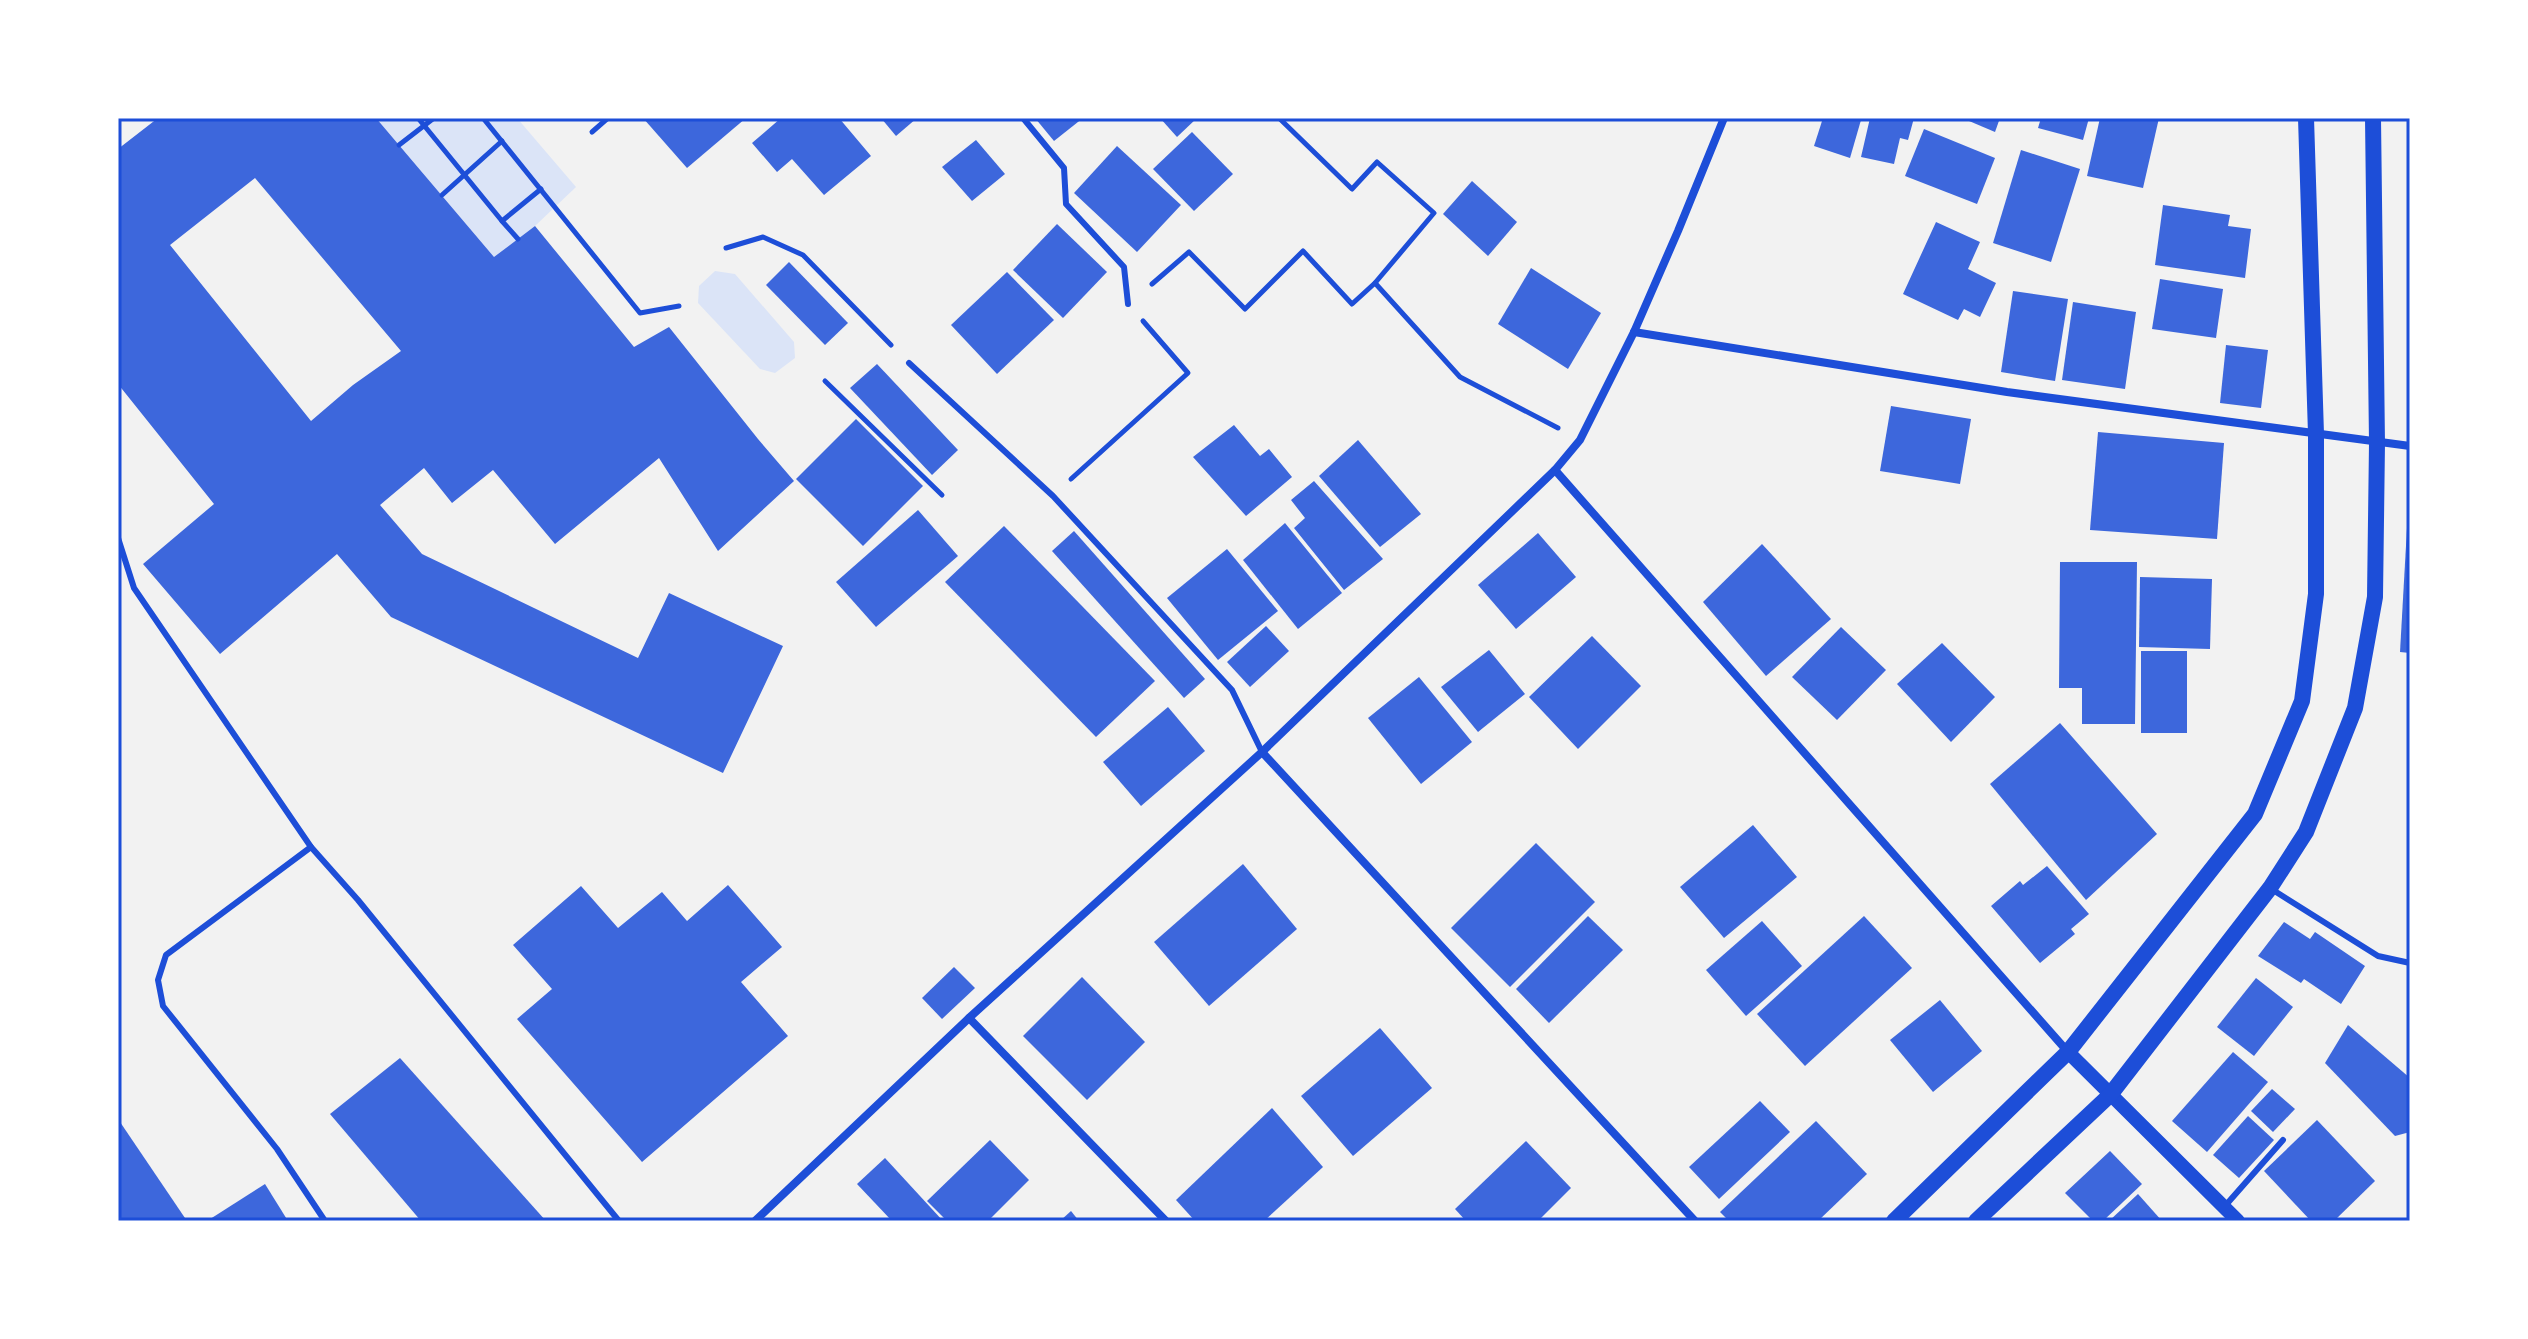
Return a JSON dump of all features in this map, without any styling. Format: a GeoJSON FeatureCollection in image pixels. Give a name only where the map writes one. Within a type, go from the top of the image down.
{"type":"FeatureCollection","features":[{"type":"Feature","properties":{"kind":"main road"},"geometry":{"type":"LineString","coordinates":[[1894,1221],[2068,1052],[2255,814],[2302,701],[2316,594],[2316,434],[2306,118]]}},
{"type":"Feature","properties":{"kind":"main road"},"geometry":{"type":"LineString","coordinates":[[1976,1221],[2110,1095],[2270,888],[2306,832],[2355,708],[2375,597],[2377,443],[2373,118]]}},
{"type":"Feature","properties":{"kind":"street"},"geometry":{"type":"LineString","coordinates":[[755,1221],[969,1018],[1262,752],[1555,470],[1580,440],[1634,332],[1724,118]]}},
{"type":"Feature","properties":{"kind":"street"},"geometry":{"type":"LineString","coordinates":[[1634,332],[2007,392],[2410,446]]}},
{"type":"Feature","properties":{"kind":"street"},"geometry":{"type":"LineString","coordinates":[[1555,470],[2068,1052],[2238,1221]]}},
{"type":"Feature","properties":{"kind":"street"},"geometry":{"type":"LineString","coordinates":[[1262,752],[1695,1221]]}},
{"type":"Feature","properties":{"kind":"street"},"geometry":{"type":"LineString","coordinates":[[969,1018],[1166,1221]]}},
{"type":"Feature","properties":{"kind":"lane"},"geometry":{"type":"LineString","coordinates":[[1023,118],[1064,168],[1066,204],[1124,267],[1128,304]]}},
{"type":"Feature","properties":{"kind":"lane"},"geometry":{"type":"LineString","coordinates":[[909,363],[1053,496],[1232,690],[1262,752]]}},
{"type":"Feature","properties":{"kind":"lane"},"geometry":{"type":"LineString","coordinates":[[118,538],[134,588],[311,847],[358,900],[619,1221]]}},
{"type":"Feature","properties":{"kind":"lane"},"geometry":{"type":"LineString","coordinates":[[311,847],[166,955],[158,980],[163,1006],[277,1149],[325,1221]]}},
{"type":"Feature","properties":{"kind":"lane"},"geometry":{"type":"LineString","coordinates":[[2270,888],[2378,956],[2410,963]]}},
{"type":"Feature","properties":{"kind":"lane"},"geometry":{"type":"LineString","coordinates":[[2223,1207],[2283,1140]]}},
{"type":"Feature","properties":{"kind":"path"},"geometry":{"type":"LineString","coordinates":[[418,118],[518,239]]}},
{"type":"Feature","properties":{"kind":"path"},"geometry":{"type":"LineString","coordinates":[[399,145],[434,118]]}},
{"type":"Feature","properties":{"kind":"path"},"geometry":{"type":"LineString","coordinates":[[483,118],[640,313],[679,306]]}},
{"type":"Feature","properties":{"kind":"path"},"geometry":{"type":"LineString","coordinates":[[592,132],[608,118]]}},
{"type":"Feature","properties":{"kind":"path"},"geometry":{"type":"LineString","coordinates":[[1053,496],[1188,373],[1128,304],[1189,252],[1245,309],[1303,251],[1352,304],[1375,283],[1434,213],[1377,162],[1352,189],[1279,118]]}},
{"type":"Feature","properties":{"kind":"path"},"geometry":{"type":"LineString","coordinates":[[442,195],[502,141]]}},
{"type":"Feature","properties":{"kind":"path"},"geometry":{"type":"LineString","coordinates":[[502,221],[541,189]]}},
{"type":"Feature","properties":{"kind":"path"},"geometry":{"type":"LineString","coordinates":[[726,248],[763,237],[803,255],[909,363]]}},
{"type":"Feature","properties":{"kind":"path"},"geometry":{"type":"LineString","coordinates":[[1375,283],[1460,377],[1580,440]]}},
{"type":"Feature","properties":{"kind":"path"},"geometry":{"type":"LineString","coordinates":[[825,381],[942,495]]}},
{"type":"Feature","properties":{"kind":"shaded area"},"geometry":{"type":"Polygon","coordinates":[[[376,118],[517,118],[576,187],[535,226],[494,257],[376,118]]]}},
{"type":"Feature","properties":{"kind":"shaded area"},"geometry":{"type":"Polygon","coordinates":[[[715,271],[735,274],[794,342],[795,358],[775,373],[760,369],[698,303],[699,286],[715,271]]]}},
{"type":"Feature","properties":{"kind":"building"},"geometry":{"type":"Polygon","coordinates":[[[158,118],[376,118],[494,257],[535,226],[634,347],[669,327],[794,481],[718,551],[659,458],[555,544],[493,470],[452,503],[424,468],[380,505],[422,554],[638,658],[669,593],[783,646],[723,773],[391,617],[337,554],[220,654],[143,564],[214,504],[118,384],[118,149],[158,118]],[[255,178],[170,245],[311,421],[353,385],[401,351],[255,178]]]}},
{"type":"Feature","properties":{"kind":"building"},"geometry":{"type":"Polygon","coordinates":[[[643,118],[746,118],[687,168],[643,118]]]}},
{"type":"Feature","properties":{"kind":"building"},"geometry":{"type":"Polygon","coordinates":[[[781,118],[839,118],[871,156],[824,195],[792,159],[777,172],[752,143],[781,118]]]}},
{"type":"Feature","properties":{"kind":"building"},"geometry":{"type":"Polygon","coordinates":[[[881,118],[917,118],[896,136],[881,118]]]}},
{"type":"Feature","properties":{"kind":"building"},"geometry":{"type":"Polygon","coordinates":[[[1035,118],[1083,118],[1054,141],[1035,118]]]}},
{"type":"Feature","properties":{"kind":"building"},"geometry":{"type":"Polygon","coordinates":[[[1160,118],[1197,118],[1177,137],[1160,118]]]}},
{"type":"Feature","properties":{"kind":"building"},"geometry":{"type":"Polygon","coordinates":[[[1823,118],[1861,120],[1850,158],[1814,146],[1823,118]]]}},
{"type":"Feature","properties":{"kind":"building"},"geometry":{"type":"Polygon","coordinates":[[[1870,118],[1914,118],[1908,140],[1900,138],[1894,164],[1861,157],[1870,118]]]}},
{"type":"Feature","properties":{"kind":"building"},"geometry":{"type":"Polygon","coordinates":[[[1962,118],[2000,118],[1995,132],[1962,118]]]}},
{"type":"Feature","properties":{"kind":"building"},"geometry":{"type":"Polygon","coordinates":[[[2041,118],[2089,118],[2083,140],[2038,128],[2041,118]]]}},
{"type":"Feature","properties":{"kind":"building"},"geometry":{"type":"Polygon","coordinates":[[[2100,118],[2159,118],[2143,188],[2087,176],[2100,118]]]}},
{"type":"Feature","properties":{"kind":"building"},"geometry":{"type":"Polygon","coordinates":[[[1924,129],[1995,158],[1977,204],[1905,176],[1924,129]]]}},
{"type":"Feature","properties":{"kind":"building"},"geometry":{"type":"Polygon","coordinates":[[[1192,132],[1233,174],[1194,211],[1153,169],[1192,132]]]}},
{"type":"Feature","properties":{"kind":"building"},"geometry":{"type":"Polygon","coordinates":[[[976,140],[1005,174],[972,201],[942,167],[976,140]]]}},
{"type":"Feature","properties":{"kind":"building"},"geometry":{"type":"Polygon","coordinates":[[[1117,146],[1181,205],[1137,252],[1074,193],[1117,146]]]}},
{"type":"Feature","properties":{"kind":"building"},"geometry":{"type":"Polygon","coordinates":[[[2021,150],[2080,169],[2051,262],[1993,243],[2021,150]]]}},
{"type":"Feature","properties":{"kind":"building"},"geometry":{"type":"Polygon","coordinates":[[[1472,181],[1517,222],[1488,256],[1443,214],[1472,181]]]}},
{"type":"Feature","properties":{"kind":"building"},"geometry":{"type":"Polygon","coordinates":[[[2163,205],[2230,215],[2228,226],[2251,229],[2245,278],[2155,265],[2163,205]]]}},
{"type":"Feature","properties":{"kind":"building"},"geometry":{"type":"Polygon","coordinates":[[[1936,222],[1980,242],[1968,269],[1996,283],[1980,317],[1964,309],[1958,320],[1903,294],[1936,222]]]}},
{"type":"Feature","properties":{"kind":"building"},"geometry":{"type":"Polygon","coordinates":[[[1057,224],[1107,272],[1063,318],[1013,270],[1057,224]]]}},
{"type":"Feature","properties":{"kind":"building"},"geometry":{"type":"Polygon","coordinates":[[[789,262],[848,323],[825,345],[766,285],[789,262]]]}},
{"type":"Feature","properties":{"kind":"building"},"geometry":{"type":"Polygon","coordinates":[[[1531,268],[1601,313],[1568,369],[1498,324],[1531,268]]]}},
{"type":"Feature","properties":{"kind":"building"},"geometry":{"type":"Polygon","coordinates":[[[1007,272],[1054,320],[997,374],[951,325],[1007,272]]]}},
{"type":"Feature","properties":{"kind":"building"},"geometry":{"type":"Polygon","coordinates":[[[2160,279],[2223,289],[2216,338],[2152,329],[2160,279]]]}},
{"type":"Feature","properties":{"kind":"building"},"geometry":{"type":"Polygon","coordinates":[[[2013,291],[2068,299],[2055,381],[2001,372],[2013,291]]]}},
{"type":"Feature","properties":{"kind":"building"},"geometry":{"type":"Polygon","coordinates":[[[2073,302],[2136,312],[2125,389],[2062,380],[2073,302]]]}},
{"type":"Feature","properties":{"kind":"building"},"geometry":{"type":"Polygon","coordinates":[[[2226,345],[2268,350],[2261,408],[2220,403],[2226,345]]]}},
{"type":"Feature","properties":{"kind":"building"},"geometry":{"type":"Polygon","coordinates":[[[877,364],[958,450],[932,475],[850,388],[877,364]]]}},
{"type":"Feature","properties":{"kind":"building"},"geometry":{"type":"Polygon","coordinates":[[[2407,376],[2410,376],[2410,423],[2407,422],[2407,376]]]}},
{"type":"Feature","properties":{"kind":"building"},"geometry":{"type":"Polygon","coordinates":[[[1891,406],[1971,419],[1960,484],[1880,471],[1891,406]]]}},
{"type":"Feature","properties":{"kind":"building"},"geometry":{"type":"Polygon","coordinates":[[[856,419],[923,486],[863,546],[796,479],[856,419]]]}},
{"type":"Feature","properties":{"kind":"building"},"geometry":{"type":"Polygon","coordinates":[[[1234,425],[1260,456],[1269,449],[1292,477],[1246,516],[1193,457],[1234,425]]]}},
{"type":"Feature","properties":{"kind":"building"},"geometry":{"type":"Polygon","coordinates":[[[2098,432],[2224,443],[2217,539],[2090,530],[2098,432]]]}},
{"type":"Feature","properties":{"kind":"building"},"geometry":{"type":"Polygon","coordinates":[[[1358,440],[1421,514],[1380,547],[1319,476],[1358,440]]]}},
{"type":"Feature","properties":{"kind":"building"},"geometry":{"type":"Polygon","coordinates":[[[1314,481],[1383,559],[1344,590],[1294,528],[1305,518],[1291,500],[1314,481]]]}},
{"type":"Feature","properties":{"kind":"building"},"geometry":{"type":"Polygon","coordinates":[[[918,510],[958,556],[876,627],[836,582],[918,510]]]}},
{"type":"Feature","properties":{"kind":"building"},"geometry":{"type":"Polygon","coordinates":[[[2410,510],[2410,653],[2400,652],[2410,510]]]}},
{"type":"Feature","properties":{"kind":"building"},"geometry":{"type":"Polygon","coordinates":[[[1285,523],[1342,593],[1298,629],[1243,560],[1285,523]]]}},
{"type":"Feature","properties":{"kind":"building"},"geometry":{"type":"Polygon","coordinates":[[[1004,526],[1155,681],[1096,737],[945,582],[1004,526]]]}},
{"type":"Feature","properties":{"kind":"building"},"geometry":{"type":"Polygon","coordinates":[[[1074,531],[1205,679],[1184,698],[1052,551],[1074,531]]]}},
{"type":"Feature","properties":{"kind":"building"},"geometry":{"type":"Polygon","coordinates":[[[1538,533],[1576,577],[1516,629],[1478,585],[1538,533]]]}},
{"type":"Feature","properties":{"kind":"building"},"geometry":{"type":"Polygon","coordinates":[[[1762,544],[1831,619],[1766,676],[1703,602],[1762,544]]]}},
{"type":"Feature","properties":{"kind":"building"},"geometry":{"type":"Polygon","coordinates":[[[1227,549],[1278,611],[1218,660],[1167,598],[1227,549]]]}},
{"type":"Feature","properties":{"kind":"building"},"geometry":{"type":"Polygon","coordinates":[[[2060,562],[2137,562],[2135,724],[2082,724],[2082,688],[2059,688],[2060,562]]]}},
{"type":"Feature","properties":{"kind":"building"},"geometry":{"type":"Polygon","coordinates":[[[2140,577],[2212,579],[2210,649],[2139,647],[2140,577]]]}},
{"type":"Feature","properties":{"kind":"building"},"geometry":{"type":"Polygon","coordinates":[[[1266,626],[1289,651],[1250,687],[1227,662],[1266,626]]]}},
{"type":"Feature","properties":{"kind":"building"},"geometry":{"type":"Polygon","coordinates":[[[1841,627],[1886,670],[1837,720],[1792,677],[1841,627]]]}},
{"type":"Feature","properties":{"kind":"building"},"geometry":{"type":"Polygon","coordinates":[[[1592,636],[1641,686],[1578,749],[1529,697],[1592,636]]]}},
{"type":"Feature","properties":{"kind":"building"},"geometry":{"type":"Polygon","coordinates":[[[1942,643],[1995,697],[1951,742],[1897,684],[1942,643]]]}},
{"type":"Feature","properties":{"kind":"building"},"geometry":{"type":"Polygon","coordinates":[[[1489,650],[1525,694],[1478,732],[1441,687],[1489,650]]]}},
{"type":"Feature","properties":{"kind":"building"},"geometry":{"type":"Polygon","coordinates":[[[2141,651],[2187,651],[2187,733],[2141,733],[2141,651]]]}},
{"type":"Feature","properties":{"kind":"building"},"geometry":{"type":"Polygon","coordinates":[[[1419,677],[1472,742],[1421,784],[1368,718],[1419,677]]]}},
{"type":"Feature","properties":{"kind":"building"},"geometry":{"type":"Polygon","coordinates":[[[1168,707],[1205,751],[1141,806],[1103,762],[1168,707]]]}},
{"type":"Feature","properties":{"kind":"building"},"geometry":{"type":"Polygon","coordinates":[[[2060,723],[2157,834],[2086,900],[1990,784],[2060,723]]]}},
{"type":"Feature","properties":{"kind":"building"},"geometry":{"type":"Polygon","coordinates":[[[1753,825],[1797,877],[1724,938],[1680,887],[1753,825]]]}},
{"type":"Feature","properties":{"kind":"building"},"geometry":{"type":"Polygon","coordinates":[[[1536,843],[1595,902],[1510,987],[1451,928],[1536,843]]]}},
{"type":"Feature","properties":{"kind":"building"},"geometry":{"type":"Polygon","coordinates":[[[1243,864],[1297,929],[1209,1006],[1154,942],[1243,864]]]}},
{"type":"Feature","properties":{"kind":"building"},"geometry":{"type":"Polygon","coordinates":[[[2047,866],[2089,914],[2071,929],[2075,934],[2040,963],[1991,906],[2020,881],[2023,885],[2047,866]]]}},
{"type":"Feature","properties":{"kind":"building"},"geometry":{"type":"Polygon","coordinates":[[[728,885],[782,947],[741,982],[788,1036],[642,1162],[517,1019],[552,989],[513,945],[581,886],[618,928],[662,892],[687,921],[728,885]]]}},
{"type":"Feature","properties":{"kind":"building"},"geometry":{"type":"Polygon","coordinates":[[[1588,916],[1623,950],[1549,1023],[1516,989],[1588,916]]]}},
{"type":"Feature","properties":{"kind":"building"},"geometry":{"type":"Polygon","coordinates":[[[1864,916],[1912,968],[1805,1066],[1757,1014],[1864,916]]]}},
{"type":"Feature","properties":{"kind":"building"},"geometry":{"type":"Polygon","coordinates":[[[1762,921],[1802,966],[1746,1016],[1706,970],[1762,921]]]}},
{"type":"Feature","properties":{"kind":"building"},"geometry":{"type":"Polygon","coordinates":[[[2284,922],[2310,939],[2315,932],[2365,966],[2341,1004],[2304,979],[2301,983],[2258,956],[2284,922]]]}},
{"type":"Feature","properties":{"kind":"building"},"geometry":{"type":"Polygon","coordinates":[[[954,967],[975,988],[942,1019],[922,998],[954,967]]]}},
{"type":"Feature","properties":{"kind":"building"},"geometry":{"type":"Polygon","coordinates":[[[1082,977],[1145,1042],[1087,1100],[1023,1036],[1082,977]]]}},
{"type":"Feature","properties":{"kind":"building"},"geometry":{"type":"Polygon","coordinates":[[[2256,978],[2293,1007],[2254,1056],[2217,1027],[2256,978]]]}},
{"type":"Feature","properties":{"kind":"building"},"geometry":{"type":"Polygon","coordinates":[[[1940,1000],[1982,1051],[1933,1092],[1890,1040],[1940,1000]]]}},
{"type":"Feature","properties":{"kind":"building"},"geometry":{"type":"Polygon","coordinates":[[[2348,1025],[2410,1078],[2410,1132],[2395,1136],[2325,1063],[2348,1025]]]}},
{"type":"Feature","properties":{"kind":"building"},"geometry":{"type":"Polygon","coordinates":[[[1380,1028],[1432,1088],[1353,1156],[1301,1096],[1380,1028]]]}},
{"type":"Feature","properties":{"kind":"building"},"geometry":{"type":"Polygon","coordinates":[[[2233,1052],[2268,1082],[2207,1152],[2172,1121],[2233,1052]]]}},
{"type":"Feature","properties":{"kind":"building"},"geometry":{"type":"Polygon","coordinates":[[[400,1058],[546,1221],[421,1221],[330,1114],[400,1058]]]}},
{"type":"Feature","properties":{"kind":"building"},"geometry":{"type":"Polygon","coordinates":[[[2272,1089],[2295,1109],[2273,1132],[2251,1111],[2272,1089]]]}},
{"type":"Feature","properties":{"kind":"building"},"geometry":{"type":"Polygon","coordinates":[[[1760,1101],[1790,1132],[1719,1199],[1689,1167],[1760,1101]]]}},
{"type":"Feature","properties":{"kind":"building"},"geometry":{"type":"Polygon","coordinates":[[[1272,1108],[1323,1167],[1264,1221],[1195,1221],[1176,1200],[1272,1108]]]}},
{"type":"Feature","properties":{"kind":"building"},"geometry":{"type":"Polygon","coordinates":[[[2248,1116],[2274,1140],[2239,1178],[2213,1155],[2248,1116]]]}},
{"type":"Feature","properties":{"kind":"building"},"geometry":{"type":"Polygon","coordinates":[[[118,1119],[187,1221],[118,1221],[118,1119]]]}},
{"type":"Feature","properties":{"kind":"building"},"geometry":{"type":"Polygon","coordinates":[[[2317,1120],[2375,1181],[2334,1221],[2311,1221],[2264,1171],[2317,1120]]]}},
{"type":"Feature","properties":{"kind":"building"},"geometry":{"type":"Polygon","coordinates":[[[1816,1121],[1867,1174],[1818,1221],[1729,1221],[1720,1212],[1816,1121]]]}},
{"type":"Feature","properties":{"kind":"building"},"geometry":{"type":"Polygon","coordinates":[[[990,1140],[1029,1180],[988,1221],[947,1221],[927,1201],[990,1140]]]}},
{"type":"Feature","properties":{"kind":"building"},"geometry":{"type":"Polygon","coordinates":[[[1526,1141],[1571,1188],[1538,1221],[1466,1221],[1455,1209],[1526,1141]]]}},
{"type":"Feature","properties":{"kind":"building"},"geometry":{"type":"Polygon","coordinates":[[[2110,1151],[2142,1184],[2103,1221],[2093,1221],[2065,1193],[2110,1151]]]}},
{"type":"Feature","properties":{"kind":"building"},"geometry":{"type":"Polygon","coordinates":[[[885,1158],[943,1221],[892,1221],[857,1184],[885,1158]]]}},
{"type":"Feature","properties":{"kind":"building"},"geometry":{"type":"Polygon","coordinates":[[[265,1184],[288,1221],[207,1221],[265,1184]]]}},
{"type":"Feature","properties":{"kind":"building"},"geometry":{"type":"Polygon","coordinates":[[[2138,1194],[2162,1221],[2109,1221],[2138,1194]]]}},
{"type":"Feature","properties":{"kind":"building"},"geometry":{"type":"Polygon","coordinates":[[[1071,1211],[1079,1221],[1060,1221],[1071,1211]]]}}]}
